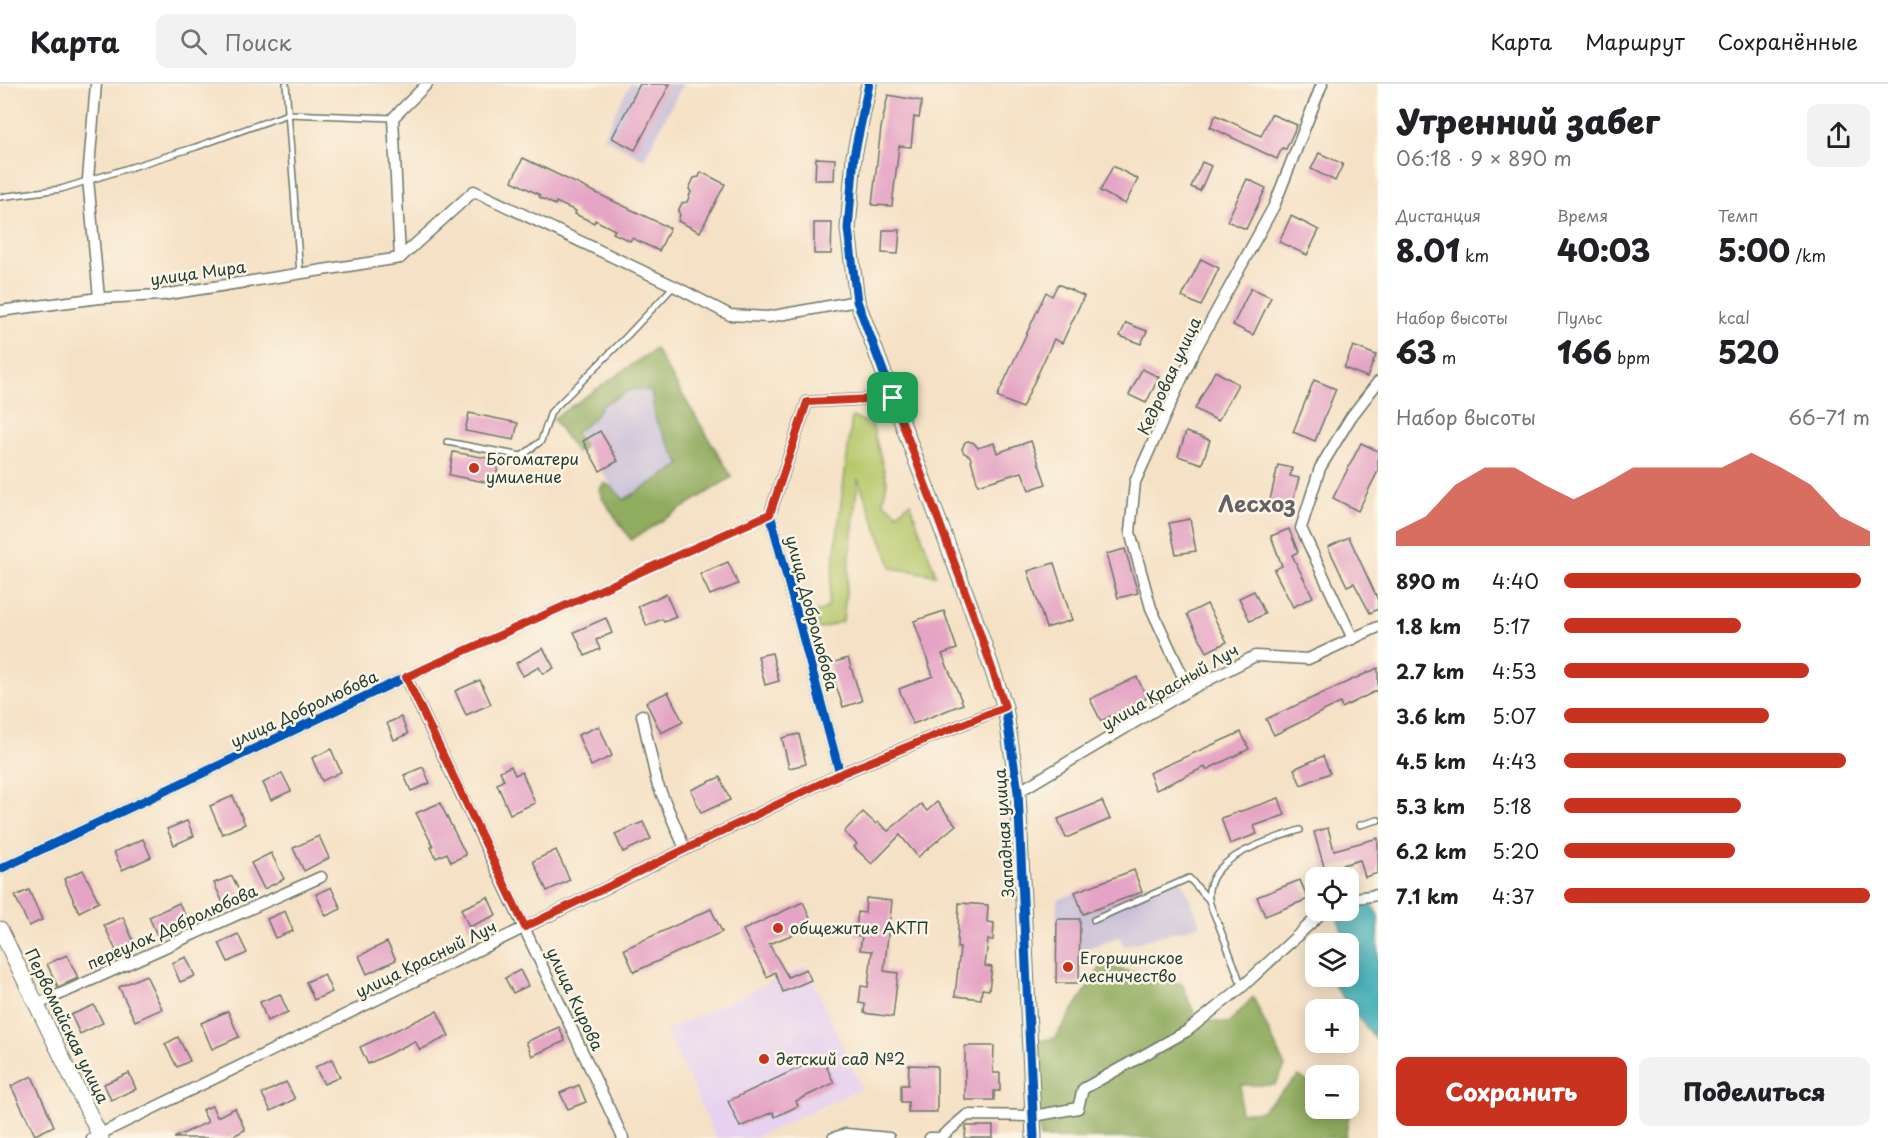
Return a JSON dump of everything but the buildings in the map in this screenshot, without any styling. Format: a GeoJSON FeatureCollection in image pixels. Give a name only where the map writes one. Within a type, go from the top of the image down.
{"type":"FeatureCollection","features":[{"type":"Feature","properties":{"kind":"street"},"geometry":{"type":"LineString","coordinates":[[96,84],[88,179],[99,298]]}},
{"type":"Feature","properties":{"kind":"street"},"geometry":{"type":"LineString","coordinates":[[400,258],[393,118],[427,84]]}},
{"type":"Feature","properties":{"kind":"street","name":"Западная улица"},"geometry":{"type":"LineString","coordinates":[[870,84],[854,156],[848,229],[857,301],[973,613],[1005,707],[1018,792],[1034,1138]]}},
{"type":"Feature","properties":{"kind":"street","name":"Кедровая улица"},"geometry":{"type":"LineString","coordinates":[[1189,690],[1151,608],[1130,532],[1135,483],[1194,352],[1274,206],[1322,84]]}},
{"type":"Feature","properties":{"kind":"street"},"geometry":{"type":"LineString","coordinates":[[400,258],[474,191],[730,315],[768,317],[857,301]]}},
{"type":"Feature","properties":{"kind":"street","name":"улица Мира"},"geometry":{"type":"LineString","coordinates":[[0,311],[99,298],[162,295],[400,258]]}},
{"type":"Feature","properties":{"kind":"street"},"geometry":{"type":"LineString","coordinates":[[1353,639],[1301,528],[1320,468],[1351,417],[1378,382]]}},
{"type":"Feature","properties":{"kind":"street"},"geometry":{"type":"LineString","coordinates":[[770,514],[807,402],[893,398]]}},
{"type":"Feature","properties":{"kind":"street","name":"улица Добролюбова"},"geometry":{"type":"LineString","coordinates":[[0,869],[406,677],[770,514],[840,774]]}},
{"type":"Feature","properties":{"kind":"street","name":"улица Красный Луч"},"geometry":{"type":"LineString","coordinates":[[1018,792],[1189,690],[1255,656],[1308,659],[1378,627]]}},
{"type":"Feature","properties":{"kind":"street","name":"улица Кирова"},"geometry":{"type":"LineString","coordinates":[[406,677],[623,1138]]}},
{"type":"Feature","properties":{"kind":"street","name":"улица Красный Луч"},"geometry":{"type":"LineString","coordinates":[[97,1137],[840,774],[1005,707]]}},
{"type":"Feature","properties":{"kind":"street"},"geometry":{"type":"LineString","coordinates":[[642,715],[657,783],[685,849]]}},
{"type":"Feature","properties":{"kind":"street","name":"переулок Добролюбова"},"geometry":{"type":"LineString","coordinates":[[36,1005],[321,878]]}},
{"type":"Feature","properties":{"kind":"street"},"geometry":{"type":"LineString","coordinates":[[1359,898],[1378,895]]}},
{"type":"Feature","properties":{"kind":"street"},"geometry":{"type":"LineString","coordinates":[[930,1138],[940,1138],[967,1115],[1034,1116],[1078,1108],[1083,1089],[1187,1031],[1242,987],[1313,921]]}},
{"type":"Feature","properties":{"kind":"street","name":"Первомайская улица"},"geometry":{"type":"LineString","coordinates":[[0,929],[97,1137]]}},
{"type":"Feature","properties":{"kind":"street"},"geometry":{"type":"LineString","coordinates":[[833,1138],[846,1134],[889,1138]]}},
{"type":"Feature","properties":{"kind":"lane"},"geometry":{"type":"LineString","coordinates":[[286,84],[300,274]]}},
{"type":"Feature","properties":{"kind":"lane"},"geometry":{"type":"LineString","coordinates":[[0,197],[62,189],[196,147],[288,114],[393,118]]}},
{"type":"Feature","properties":{"kind":"lane"},"geometry":{"type":"LineString","coordinates":[[447,442],[522,456],[541,441],[551,412],[674,286]]}},
{"type":"Feature","properties":{"kind":"lane"},"geometry":{"type":"LineString","coordinates":[[1360,825],[1378,820]]}},
{"type":"Feature","properties":{"kind":"lane"},"geometry":{"type":"LineString","coordinates":[[1209,900],[1212,878],[1227,862],[1262,843],[1300,830]]}},
{"type":"Feature","properties":{"kind":"lane"},"geometry":{"type":"LineString","coordinates":[[1094,920],[1189,878],[1209,900],[1242,987]]}},
{"type":"Feature","properties":{"kind":"shaded area"},"geometry":{"type":"Polygon","coordinates":[[[630,84],[683,84],[644,159],[603,137],[630,84]]]}},
{"type":"Feature","properties":{"kind":"shaded area"},"geometry":{"type":"Polygon","coordinates":[[[642,376],[703,469],[631,516],[570,422],[642,376]]]}},
{"type":"Feature","properties":{"kind":"shaded area","name":"Егоршинское лесничество"},"geometry":{"type":"Polygon","coordinates":[[[1134,870],[1141,888],[1179,874],[1201,925],[1124,946],[1120,936],[1080,951],[1079,983],[1056,983],[1057,900],[1134,870]]]}},
{"type":"Feature","properties":{"kind":"shaded area","name":"детский сад №2"},"geometry":{"type":"Polygon","coordinates":[[[806,966],[862,1088],[754,1138],[716,1138],[666,1030],[806,966]]]}},
{"type":"Feature","properties":{"kind":"green space"},"geometry":{"type":"Polygon","coordinates":[[[655,349],[732,477],[631,540],[599,490],[604,483],[612,487],[624,500],[681,465],[656,421],[651,391],[632,389],[602,405],[593,419],[575,433],[584,447],[577,453],[553,419],[655,349]]]}},
{"type":"Feature","properties":{"kind":"green space"},"geometry":{"type":"Polygon","coordinates":[[[852,417],[872,424],[887,482],[883,502],[897,513],[910,503],[936,575],[892,568],[858,479],[843,621],[819,629],[816,613],[828,607],[852,417]]]}},
{"type":"Feature","properties":{"kind":"green space"},"geometry":{"type":"Polygon","coordinates":[[[1102,965],[1182,984],[1197,1020],[1229,1023],[1253,997],[1285,1067],[1275,1085],[1241,1085],[1240,1113],[1261,1111],[1299,1076],[1305,1080],[1305,1119],[1348,1119],[1345,1138],[1040,1138],[1036,1041],[1055,1038],[1102,965]]]}},
{"type":"Feature","properties":{"kind":"water"},"geometry":{"type":"Polygon","coordinates":[[[1372,904],[1378,916],[1378,1041],[1359,1019],[1359,999],[1344,999],[1335,987],[1359,987],[1359,933],[1343,933],[1338,921],[1359,921],[1359,906],[1372,904]]]}},
{"type":"Feature","properties":{"kind":"cycle path"},"geometry":{"type":"LineString","coordinates":[[869,84],[854,156],[848,229],[857,301],[973,613],[1005,707],[1018,792],[1034,1138]]}},
{"type":"Feature","properties":{"kind":"cycle path"},"geometry":{"type":"LineString","coordinates":[[0,869],[406,677],[770,514],[840,774]]}},
{"type":"Feature","properties":{"kind":"place","name":"Богоматери умиление"},"geometry":{"type":"Point","coordinates":[474,468]}},
{"type":"Feature","properties":{"kind":"place","name":"общежитие АКТП"},"geometry":{"type":"Point","coordinates":[778,928]}},
{"type":"Feature","properties":{"kind":"place","name":"Егоршинское лесничество"},"geometry":{"type":"Point","coordinates":[1068,967]}},
{"type":"Feature","properties":{"kind":"place","name":"детский сад №2"},"geometry":{"type":"Point","coordinates":[764,1059]}},
{"type":"Feature","properties":{"kind":"district","name":"Лесхоз"},"geometry":{"type":"Point","coordinates":[1257,504]}},
{"type":"Feature","properties":{"kind":"route"},"geometry":{"type":"LineString","coordinates":[[893,398],[973,613],[1005,707],[840,774],[525,927],[406,677],[770,514],[807,402],[893,398]]}}]}
